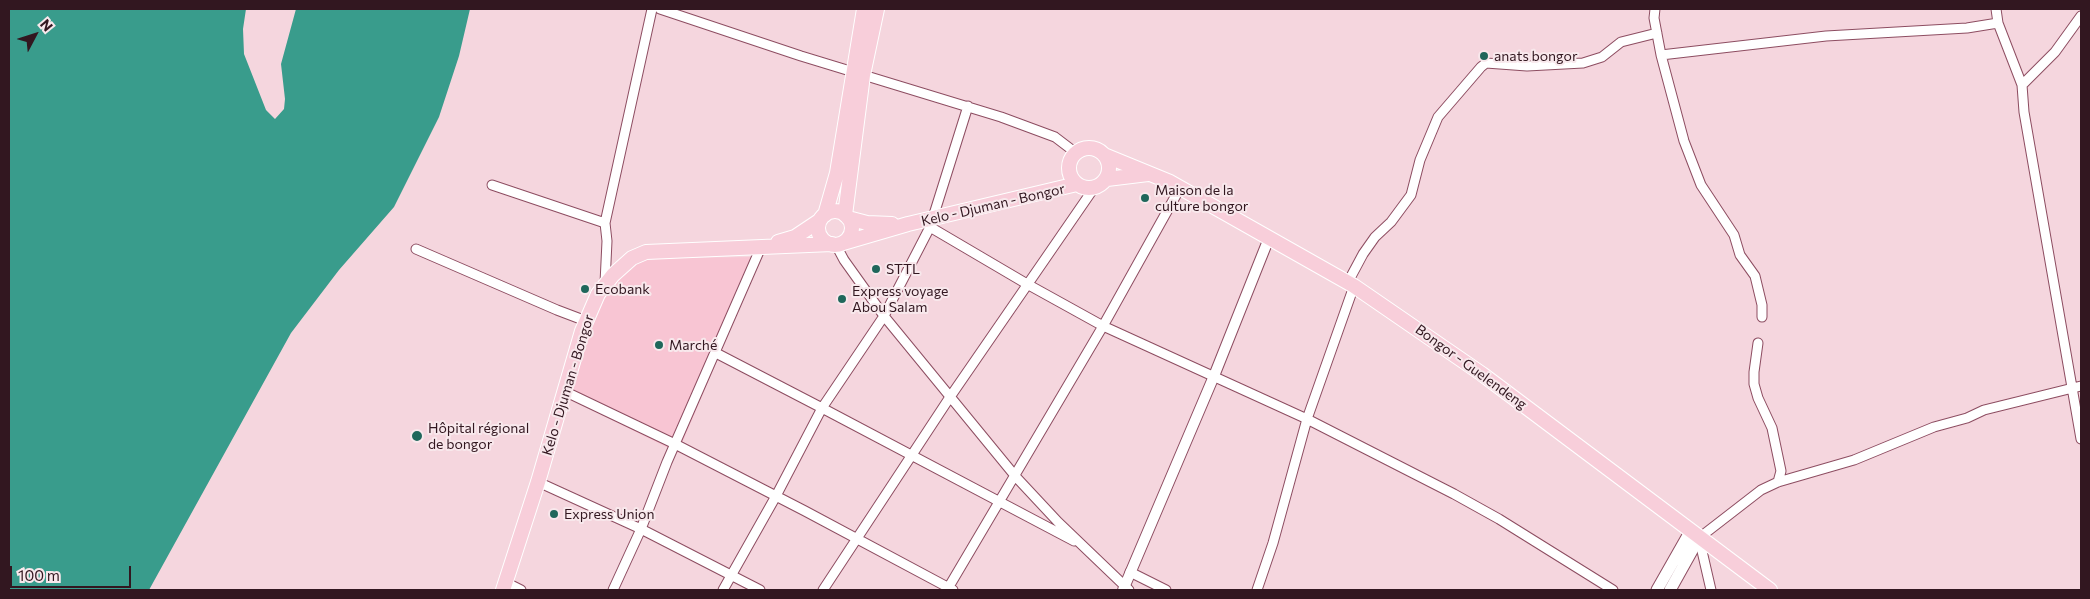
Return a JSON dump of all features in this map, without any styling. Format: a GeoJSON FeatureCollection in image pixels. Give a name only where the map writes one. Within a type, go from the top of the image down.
{"type":"FeatureCollection","features":[{"type":"Feature","properties":{"kind":"highway"},"geometry":{"type":"LineString","coordinates":[[864,9],[858,73],[846,216],[851,232],[837,244],[821,238],[818,230],[837,174],[858,73],[877,9]]}},
{"type":"Feature","properties":{"kind":"highway"},"geometry":{"type":"LineString","coordinates":[[1037,195],[1055,182],[1073,158],[1087,148],[1100,151],[1104,155],[1109,166],[1107,179]]}},
{"type":"Feature","properties":{"kind":"highway","name":"Bongor - Guelendeng"},"geometry":{"type":"LineString","coordinates":[[1104,155],[1152,174],[1180,188],[1351,284],[1482,374],[1770,590]]}},
{"type":"Feature","properties":{"kind":"highway"},"geometry":{"type":"LineString","coordinates":[[1073,158],[1070,174],[1077,184],[1088,188],[1094,188],[1107,179],[1152,174]]}},
{"type":"Feature","properties":{"kind":"highway","name":"Kelo - Djuman - Bongor"},"geometry":{"type":"LineString","coordinates":[[846,216],[866,223],[932,223],[1077,184]]}},
{"type":"Feature","properties":{"kind":"highway"},"geometry":{"type":"LineString","coordinates":[[822,218],[833,211],[846,216]]}},
{"type":"Feature","properties":{"kind":"highway","name":"Kelo - Djuman - Bongor"},"geometry":{"type":"LineString","coordinates":[[761,247],[795,237],[822,218]]}},
{"type":"Feature","properties":{"kind":"highway","name":"Kelo - Djuman - Bongor"},"geometry":{"type":"LineString","coordinates":[[504,586],[538,482],[586,321],[598,294],[605,284],[632,258],[646,252],[671,249],[837,244],[908,224]]}},
{"type":"Feature","properties":{"kind":"main road"},"geometry":{"type":"LineString","coordinates":[[1656,590],[1695,535]]}},
{"type":"Feature","properties":{"kind":"main road"},"geometry":{"type":"LineString","coordinates":[[1670,590],[1695,535]]}},
{"type":"Feature","properties":{"kind":"street"},"geometry":{"type":"LineString","coordinates":[[605,284],[607,241],[604,223],[652,9]]}},
{"type":"Feature","properties":{"kind":"street"},"geometry":{"type":"LineString","coordinates":[[660,9],[858,73],[968,106],[1055,137],[1073,158]]}},
{"type":"Feature","properties":{"kind":"street"},"geometry":{"type":"LineString","coordinates":[[1655,9],[1654,18],[1661,55],[1684,141],[1701,185],[1734,235],[1740,256],[1754,276],[1762,305],[1762,317]]}},
{"type":"Feature","properties":{"kind":"street"},"geometry":{"type":"LineString","coordinates":[[1996,9],[1998,23],[2022,85],[2024,112],[2081,440]]}},
{"type":"Feature","properties":{"kind":"street"},"geometry":{"type":"LineString","coordinates":[[2022,85],[2055,52],[2081,16]]}},
{"type":"Feature","properties":{"kind":"street"},"geometry":{"type":"LineString","coordinates":[[1661,55],[1826,36],[1968,28],[1998,23]]}},
{"type":"Feature","properties":{"kind":"street"},"geometry":{"type":"LineString","coordinates":[[1257,590],[1273,543],[1307,419],[1351,284],[1363,254],[1375,237],[1391,222],[1411,195],[1420,160],[1438,117],[1486,63],[1527,66],[1583,63],[1602,57],[1621,42],[1657,33]]}},
{"type":"Feature","properties":{"kind":"street"},"geometry":{"type":"LineString","coordinates":[[723,590],[776,496],[822,408],[884,316],[932,223],[968,106]]}},
{"type":"Feature","properties":{"kind":"street"},"geometry":{"type":"LineString","coordinates":[[492,185],[604,223]]}},
{"type":"Feature","properties":{"kind":"street"},"geometry":{"type":"LineString","coordinates":[[823,590],[950,397],[1094,188]]}},
{"type":"Feature","properties":{"kind":"street"},"geometry":{"type":"LineString","coordinates":[[564,391],[675,444],[858,539],[949,589],[1103,326],[1180,188]]}},
{"type":"Feature","properties":{"kind":"street"},"geometry":{"type":"LineString","coordinates":[[932,223],[1027,284],[1103,326],[1307,419],[1499,518],[1613,590]]}},
{"type":"Feature","properties":{"kind":"street"},"geometry":{"type":"LineString","coordinates":[[1126,588],[1130,572],[1214,376],[1269,238]]}},
{"type":"Feature","properties":{"kind":"street"},"geometry":{"type":"LineString","coordinates":[[837,244],[844,260],[884,316],[1016,476],[1058,522],[1126,588]]}},
{"type":"Feature","properties":{"kind":"street"},"geometry":{"type":"LineString","coordinates":[[613,590],[641,529],[675,444],[761,247]]}},
{"type":"Feature","properties":{"kind":"street"},"geometry":{"type":"LineString","coordinates":[[416,249],[586,321]]}},
{"type":"Feature","properties":{"kind":"street"},"geometry":{"type":"LineString","coordinates":[[1758,343],[1754,384],[1758,398],[1772,428],[1781,471],[1778,482]]}},
{"type":"Feature","properties":{"kind":"street"},"geometry":{"type":"LineString","coordinates":[[716,353],[1084,547]]}},
{"type":"Feature","properties":{"kind":"street"},"geometry":{"type":"LineString","coordinates":[[1711,590],[1695,535],[1761,490],[1778,482],[1854,460],[1934,427],[1968,418],[1984,410],[2081,386]]}},
{"type":"Feature","properties":{"kind":"street"},"geometry":{"type":"LineString","coordinates":[[538,482],[641,529],[760,590]]}},
{"type":"Feature","properties":{"kind":"street"},"geometry":{"type":"LineString","coordinates":[[1130,572],[1166,590]]}},
{"type":"Feature","properties":{"kind":"street"},"geometry":{"type":"LineString","coordinates":[[504,586],[521,590]]}},
{"type":"Feature","properties":{"kind":"shaded area"},"geometry":{"type":"Polygon","coordinates":[[[9,9],[246,9],[243,29],[244,54],[266,110],[275,119],[284,109],[285,99],[281,64],[296,9],[470,9],[459,56],[439,117],[394,207],[339,270],[291,333],[149,590],[9,590],[9,9]]]}},
{"type":"Feature","properties":{"kind":"shaded area"},"geometry":{"type":"Polygon","coordinates":[[[761,257],[678,453],[570,399],[596,312],[614,282],[643,258],[761,257]]]}},
{"type":"Feature","properties":{"kind":"place","name":"anats bongor"},"geometry":{"type":"Point","coordinates":[1484,56]}},
{"type":"Feature","properties":{"kind":"place","name":"Maison de la culture bongor"},"geometry":{"type":"Point","coordinates":[1145,198]}},
{"type":"Feature","properties":{"kind":"place","name":"STTL"},"geometry":{"type":"Point","coordinates":[876,269]}},
{"type":"Feature","properties":{"kind":"place","name":"Ecobank"},"geometry":{"type":"Point","coordinates":[585,289]}},
{"type":"Feature","properties":{"kind":"place","name":"Express voyage Abou Salam"},"geometry":{"type":"Point","coordinates":[842,299]}},
{"type":"Feature","properties":{"kind":"place","name":"Marché"},"geometry":{"type":"Point","coordinates":[659,345]}},
{"type":"Feature","properties":{"kind":"place","name":"Hôpital régional de bongor"},"geometry":{"type":"Point","coordinates":[417,436]}},
{"type":"Feature","properties":{"kind":"place","name":"Express Union"},"geometry":{"type":"Point","coordinates":[554,514]}}]}
